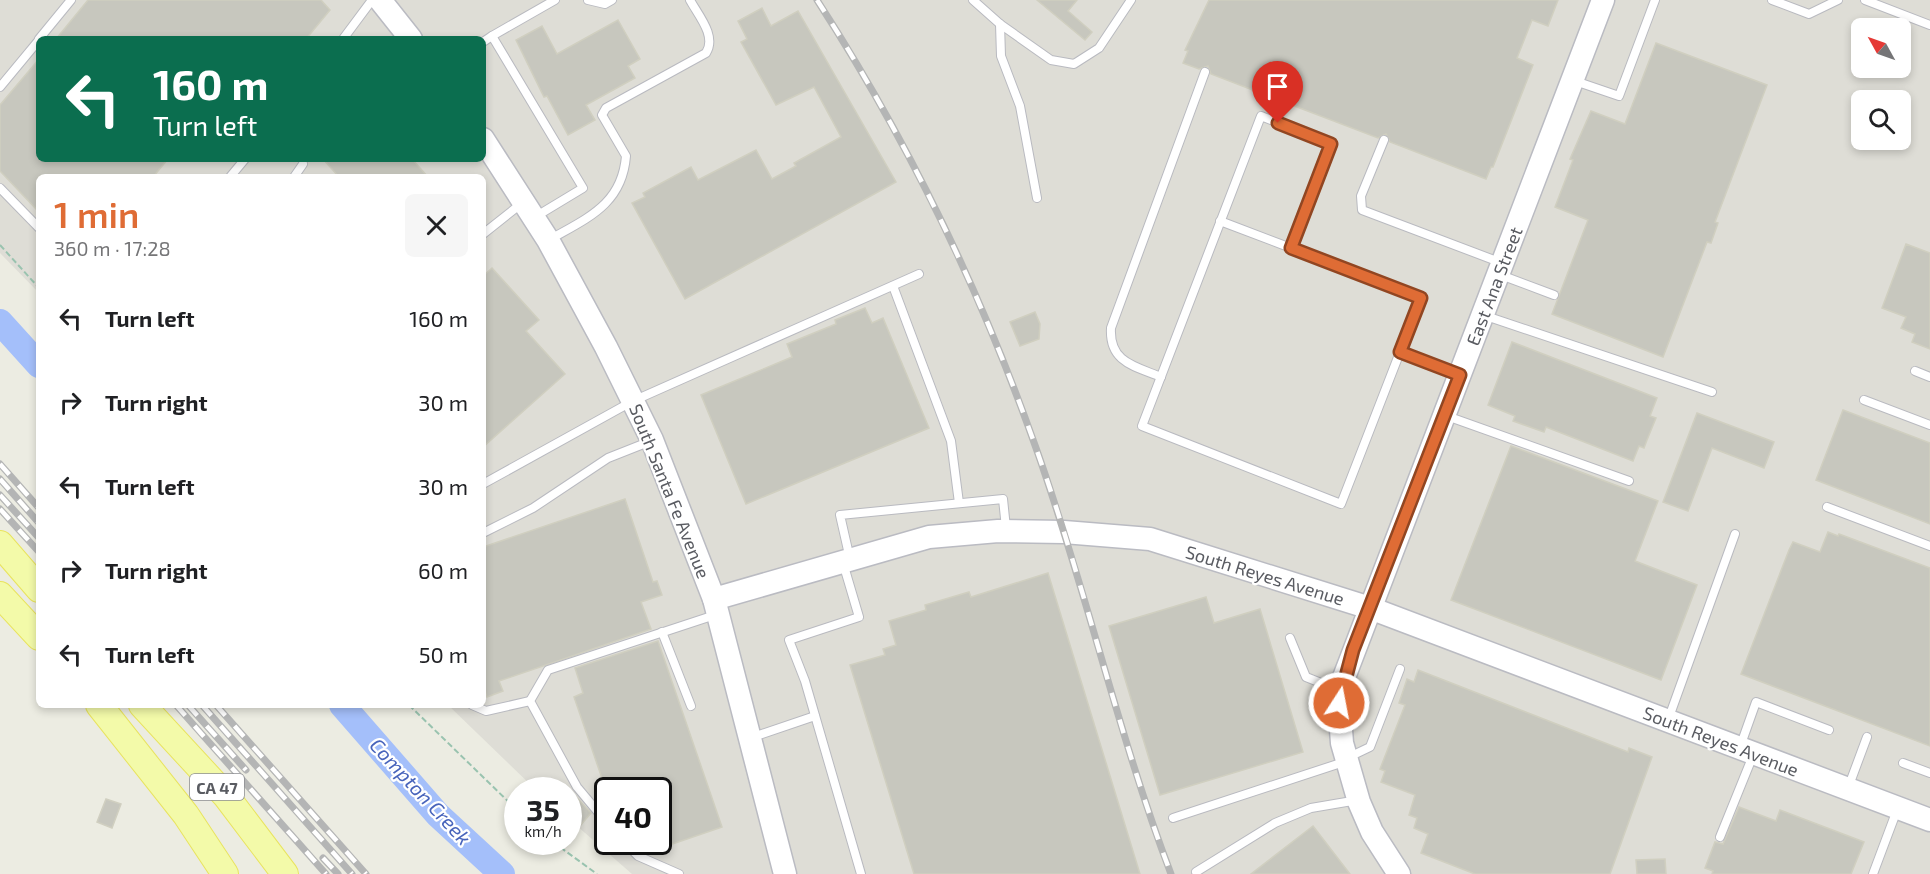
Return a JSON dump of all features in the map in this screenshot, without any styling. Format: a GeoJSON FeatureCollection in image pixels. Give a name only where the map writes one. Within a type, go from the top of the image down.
{"type":"FeatureCollection","features":[{"type":"Feature","properties":{"kind":"main road"},"geometry":{"type":"LineString","coordinates":[[0,544],[36,586]]}},
{"type":"Feature","properties":{"kind":"main road"},"geometry":{"type":"LineString","coordinates":[[0,595],[36,634]]}},
{"type":"Feature","properties":{"kind":"main road","name":"CA 47"},"geometry":{"type":"LineString","coordinates":[[101,708],[186,815],[225,874]]}},
{"type":"Feature","properties":{"kind":"main road","name":"CA 47"},"geometry":{"type":"LineString","coordinates":[[145,708],[225,796],[285,874]]}},
{"type":"Feature","properties":{"kind":"street"},"geometry":{"type":"LineString","coordinates":[[380,0],[409,36]]}},
{"type":"Feature","properties":{"kind":"street","name":"East Ana Street"},"geometry":{"type":"LineString","coordinates":[[1399,874],[1372,832],[1358,800],[1339,725],[1341,691],[1353,650],[1603,0]]}},
{"type":"Feature","properties":{"kind":"street","name":"South Santa Fe Avenue"},"geometry":{"type":"LineString","coordinates":[[486,143],[548,240],[652,440],[716,607],[784,874]]}},
{"type":"Feature","properties":{"kind":"street","name":"South Reyes Avenue"},"geometry":{"type":"LineString","coordinates":[[716,607],[847,561],[929,537],[1006,531],[1150,539],[1370,608],[1930,820]]}},
{"type":"Feature","properties":{"kind":"lane"},"geometry":{"type":"LineString","coordinates":[[41,36],[71,0]]}},
{"type":"Feature","properties":{"kind":"lane"},"geometry":{"type":"LineString","coordinates":[[345,36],[372,0]]}},
{"type":"Feature","properties":{"kind":"lane"},"geometry":{"type":"LineString","coordinates":[[486,40],[555,0]]}},
{"type":"Feature","properties":{"kind":"lane"},"geometry":{"type":"LineString","coordinates":[[588,0],[605,4],[612,0]]}},
{"type":"Feature","properties":{"kind":"lane"},"geometry":{"type":"LineString","coordinates":[[548,240],[605,206],[616,193],[626,156],[602,115],[603,111],[609,105],[706,53],[711,44],[690,0]]}},
{"type":"Feature","properties":{"kind":"lane"},"geometry":{"type":"LineString","coordinates":[[974,0],[1000,24],[1051,60],[1074,64],[1099,48],[1131,0]]}},
{"type":"Feature","properties":{"kind":"lane"},"geometry":{"type":"LineString","coordinates":[[1572,80],[1619,96],[1655,0]]}},
{"type":"Feature","properties":{"kind":"lane"},"geometry":{"type":"LineString","coordinates":[[1772,0],[1809,14],[1838,0]]}},
{"type":"Feature","properties":{"kind":"lane"},"geometry":{"type":"LineString","coordinates":[[1865,0],[1930,25]]}},
{"type":"Feature","properties":{"kind":"lane"},"geometry":{"type":"LineString","coordinates":[[1000,24],[1001,56],[1020,106],[1037,198]]}},
{"type":"Feature","properties":{"kind":"lane"},"geometry":{"type":"LineString","coordinates":[[486,232],[530,209],[583,188],[492,36]]}},
{"type":"Feature","properties":{"kind":"lane"},"geometry":{"type":"LineString","coordinates":[[0,87],[36,43]]}},
{"type":"Feature","properties":{"kind":"lane"},"geometry":{"type":"LineString","coordinates":[[1161,377],[1131,365],[1119,357],[1110,343],[1111,328],[1205,72]]}},
{"type":"Feature","properties":{"kind":"lane"},"geometry":{"type":"LineString","coordinates":[[1220,221],[1421,298],[1341,504],[1142,426],[1220,221],[1261,116],[1331,144],[1291,248]]}},
{"type":"Feature","properties":{"kind":"lane"},"geometry":{"type":"LineString","coordinates":[[1383,140],[1361,196],[1362,210],[1500,268],[1554,295]]}},
{"type":"Feature","properties":{"kind":"lane"},"geometry":{"type":"LineString","coordinates":[[232,174],[242,162]]}},
{"type":"Feature","properties":{"kind":"lane"},"geometry":{"type":"LineString","coordinates":[[296,174],[303,164]]}},
{"type":"Feature","properties":{"kind":"lane"},"geometry":{"type":"LineString","coordinates":[[0,188],[36,225]]}},
{"type":"Feature","properties":{"kind":"lane"},"geometry":{"type":"LineString","coordinates":[[486,482],[633,401],[919,274]]}},
{"type":"Feature","properties":{"kind":"lane"},"geometry":{"type":"LineString","coordinates":[[893,286],[951,441],[959,503]]}},
{"type":"Feature","properties":{"kind":"lane"},"geometry":{"type":"LineString","coordinates":[[1482,314],[1712,392]]}},
{"type":"Feature","properties":{"kind":"lane"},"geometry":{"type":"LineString","coordinates":[[1400,352],[1460,375]]}},
{"type":"Feature","properties":{"kind":"lane"},"geometry":{"type":"LineString","coordinates":[[1915,371],[1930,377]]}},
{"type":"Feature","properties":{"kind":"lane"},"geometry":{"type":"LineString","coordinates":[[1864,400],[1930,425]]}},
{"type":"Feature","properties":{"kind":"lane"},"geometry":{"type":"LineString","coordinates":[[1444,415],[1629,481]]}},
{"type":"Feature","properties":{"kind":"lane"},"geometry":{"type":"LineString","coordinates":[[486,532],[533,508],[608,458],[652,440]]}},
{"type":"Feature","properties":{"kind":"lane"},"geometry":{"type":"LineString","coordinates":[[861,874],[815,716],[789,640],[859,617],[840,515],[1003,499],[1006,531]]}},
{"type":"Feature","properties":{"kind":"lane"},"geometry":{"type":"LineString","coordinates":[[1827,507],[1930,546]]}},
{"type":"Feature","properties":{"kind":"lane"},"geometry":{"type":"LineString","coordinates":[[1668,720],[1736,534]]}},
{"type":"Feature","properties":{"kind":"lane"},"geometry":{"type":"LineString","coordinates":[[479,708],[486,711],[531,701],[548,670],[662,632],[716,607]]}},
{"type":"Feature","properties":{"kind":"lane"},"geometry":{"type":"LineString","coordinates":[[662,632],[691,706]]}},
{"type":"Feature","properties":{"kind":"lane"},"geometry":{"type":"LineString","coordinates":[[1290,638],[1306,677],[1341,691]]}},
{"type":"Feature","properties":{"kind":"lane"},"geometry":{"type":"LineString","coordinates":[[1173,818],[1347,760],[1370,747],[1400,669]]}},
{"type":"Feature","properties":{"kind":"lane"},"geometry":{"type":"LineString","coordinates":[[531,701],[577,787],[594,807]]}},
{"type":"Feature","properties":{"kind":"lane"},"geometry":{"type":"LineString","coordinates":[[1720,837],[1747,750],[1756,702],[1829,730]]}},
{"type":"Feature","properties":{"kind":"lane"},"geometry":{"type":"LineString","coordinates":[[750,738],[815,716]]}},
{"type":"Feature","properties":{"kind":"lane"},"geometry":{"type":"LineString","coordinates":[[1848,789],[1867,737]]}},
{"type":"Feature","properties":{"kind":"lane"},"geometry":{"type":"LineString","coordinates":[[1903,764],[1930,773]]}},
{"type":"Feature","properties":{"kind":"lane"},"geometry":{"type":"LineString","coordinates":[[1196,872],[1275,823],[1311,808],[1358,800]]}},
{"type":"Feature","properties":{"kind":"lane"},"geometry":{"type":"LineString","coordinates":[[1873,874],[1898,808]]}},
{"type":"Feature","properties":{"kind":"lane"},"geometry":{"type":"LineString","coordinates":[[637,855],[679,874]]}},
{"type":"Feature","properties":{"kind":"path"},"geometry":{"type":"LineString","coordinates":[[0,245],[36,285]]}},
{"type":"Feature","properties":{"kind":"path"},"geometry":{"type":"LineString","coordinates":[[413,708],[504,798]]}},
{"type":"Feature","properties":{"kind":"path"},"geometry":{"type":"LineString","coordinates":[[571,855],[597,874]]}},
{"type":"Feature","properties":{"kind":"shaded area"},"geometry":{"type":"Polygon","coordinates":[[[0,0],[1930,0],[1930,874],[632,874],[610,855],[672,855],[672,777],[594,777],[594,841],[582,830],[582,777],[523,777],[451,708],[486,708],[486,174],[36,174],[36,290],[0,253],[0,0]]]}},
{"type":"Feature","properties":{"kind":"building"},"geometry":{"type":"Polygon","coordinates":[[[88,0],[321,0],[330,10],[308,36],[58,36],[88,0]]]}},
{"type":"Feature","properties":{"kind":"building"},"geometry":{"type":"Polygon","coordinates":[[[1037,0],[1077,0],[1068,11],[1092,32],[1085,40],[1037,0]]]}},
{"type":"Feature","properties":{"kind":"building"},"geometry":{"type":"Polygon","coordinates":[[[1209,0],[1558,0],[1548,26],[1532,20],[1517,58],[1533,65],[1493,167],[1486,179],[1390,142],[1386,134],[1378,138],[1211,74],[1208,66],[1199,69],[1183,63],[1188,51],[1185,50],[1209,0]]]}},
{"type":"Feature","properties":{"kind":"building"},"geometry":{"type":"Polygon","coordinates":[[[762,8],[771,26],[798,11],[896,182],[685,299],[632,203],[645,197],[643,193],[691,167],[698,180],[756,150],[772,179],[796,166],[794,163],[841,137],[814,87],[776,105],[741,42],[747,39],[738,21],[762,8]]]}},
{"type":"Feature","properties":{"kind":"building"},"geometry":{"type":"Polygon","coordinates":[[[618,20],[640,59],[628,66],[635,78],[586,105],[595,120],[568,135],[547,96],[544,97],[516,40],[542,26],[557,54],[618,20]]]}},
{"type":"Feature","properties":{"kind":"building"},"geometry":{"type":"Polygon","coordinates":[[[1656,43],[1767,85],[1715,222],[1718,223],[1711,243],[1707,242],[1663,357],[1552,314],[1588,220],[1555,207],[1573,160],[1570,159],[1591,111],[1625,124],[1656,43]]]}},
{"type":"Feature","properties":{"kind":"building"},"geometry":{"type":"Polygon","coordinates":[[[36,63],[36,162],[166,162],[156,174],[36,174],[36,209],[0,171],[0,105],[36,63]]]}},
{"type":"Feature","properties":{"kind":"building"},"geometry":{"type":"Polygon","coordinates":[[[326,162],[415,162],[425,174],[336,174],[326,162]]]}},
{"type":"Feature","properties":{"kind":"building"},"geometry":{"type":"Polygon","coordinates":[[[1906,244],[1930,253],[1930,349],[1912,342],[1915,334],[1901,328],[1906,317],[1882,308],[1906,244]]]}},
{"type":"Feature","properties":{"kind":"building"},"geometry":{"type":"Polygon","coordinates":[[[492,268],[539,320],[526,331],[565,374],[486,444],[486,273],[492,268]]]}},
{"type":"Feature","properties":{"kind":"building"},"geometry":{"type":"Polygon","coordinates":[[[865,308],[872,323],[883,318],[929,428],[746,504],[701,395],[792,357],[787,344],[836,324],[835,320],[865,308]]]}},
{"type":"Feature","properties":{"kind":"building"},"geometry":{"type":"Polygon","coordinates":[[[1035,312],[1040,324],[1039,339],[1020,346],[1010,322],[1035,312]]]}},
{"type":"Feature","properties":{"kind":"building"},"geometry":{"type":"Polygon","coordinates":[[[1512,342],[1657,398],[1650,416],[1656,418],[1644,448],[1639,446],[1633,461],[1546,427],[1544,432],[1513,421],[1515,416],[1488,405],[1512,342]]]}},
{"type":"Feature","properties":{"kind":"building"},"geometry":{"type":"Polygon","coordinates":[[[1843,410],[1930,443],[1930,524],[1816,480],[1843,410]]]}},
{"type":"Feature","properties":{"kind":"building"},"geometry":{"type":"Polygon","coordinates":[[[1697,413],[1774,442],[1764,468],[1712,448],[1688,511],[1663,502],[1697,413]]]}},
{"type":"Feature","properties":{"kind":"building"},"geometry":{"type":"Polygon","coordinates":[[[1511,446],[1658,501],[1635,561],[1697,585],[1661,680],[1451,600],[1511,446]]]}},
{"type":"Feature","properties":{"kind":"building"},"geometry":{"type":"Polygon","coordinates":[[[625,499],[653,582],[657,581],[662,595],[641,602],[651,629],[499,681],[503,691],[487,697],[486,546],[625,499]]]}},
{"type":"Feature","properties":{"kind":"building"},"geometry":{"type":"Polygon","coordinates":[[[1828,532],[1930,568],[1930,746],[1741,674],[1793,542],[1820,552],[1828,532]]]}},
{"type":"Feature","properties":{"kind":"building"},"geometry":{"type":"Polygon","coordinates":[[[1048,573],[1140,874],[914,874],[850,665],[885,655],[883,649],[896,645],[889,621],[926,610],[925,605],[969,592],[971,597],[1048,573]]]}},
{"type":"Feature","properties":{"kind":"building"},"geometry":{"type":"Polygon","coordinates":[[[1206,597],[1214,623],[1260,609],[1303,752],[1160,795],[1109,626],[1206,597]]]}},
{"type":"Feature","properties":{"kind":"building"},"geometry":{"type":"Polygon","coordinates":[[[658,641],[722,827],[672,844],[672,777],[602,777],[574,697],[583,693],[575,668],[658,641]]]}},
{"type":"Feature","properties":{"kind":"building"},"geometry":{"type":"Polygon","coordinates":[[[1418,670],[1628,752],[1629,748],[1652,757],[1610,874],[1475,874],[1421,853],[1428,834],[1414,828],[1417,818],[1409,815],[1415,795],[1381,782],[1385,771],[1380,769],[1405,705],[1399,703],[1407,679],[1414,682],[1418,670]]]}},
{"type":"Feature","properties":{"kind":"building"},"geometry":{"type":"Polygon","coordinates":[[[106,799],[121,804],[112,828],[97,822],[106,799]]]}},
{"type":"Feature","properties":{"kind":"building"},"geometry":{"type":"Polygon","coordinates":[[[582,803],[591,813],[582,824],[582,803]]]}},
{"type":"Feature","properties":{"kind":"building"},"geometry":{"type":"Polygon","coordinates":[[[1739,807],[1776,821],[1780,810],[1864,842],[1851,874],[1712,874],[1713,871],[1705,868],[1715,842],[1723,844],[1739,807]]]}},
{"type":"Feature","properties":{"kind":"building"},"geometry":{"type":"Polygon","coordinates":[[[1313,826],[1350,874],[1251,874],[1313,826]]]}},
{"type":"Feature","properties":{"kind":"building"},"geometry":{"type":"Polygon","coordinates":[[[1665,859],[1666,874],[1637,874],[1636,860],[1665,859]]]}},
{"type":"Feature","properties":{"kind":"waterway","name":"Compton Creek"},"geometry":{"type":"LineString","coordinates":[[0,322],[36,362]]}},
{"type":"Feature","properties":{"kind":"waterway","name":"Compton Creek"},"geometry":{"type":"LineString","coordinates":[[345,708],[438,815],[502,874]]}},
{"type":"Feature","properties":{"kind":"railway"},"geometry":{"type":"LineString","coordinates":[[817,0],[850,53],[911,162],[940,218],[991,332],[1054,501],[1118,715],[1171,874]]}},
{"type":"Feature","properties":{"kind":"railway"},"geometry":{"type":"LineString","coordinates":[[0,464],[36,505]]}},
{"type":"Feature","properties":{"kind":"railway"},"geometry":{"type":"LineString","coordinates":[[0,479],[36,520]]}},
{"type":"Feature","properties":{"kind":"railway"},"geometry":{"type":"LineString","coordinates":[[0,495],[36,535]]}},
{"type":"Feature","properties":{"kind":"railway"},"geometry":{"type":"LineString","coordinates":[[0,509],[36,549]]}},
{"type":"Feature","properties":{"kind":"railway"},"geometry":{"type":"LineString","coordinates":[[179,708],[326,874]]}},
{"type":"Feature","properties":{"kind":"railway"},"geometry":{"type":"LineString","coordinates":[[191,708],[246,770]]}},
{"type":"Feature","properties":{"kind":"railway"},"geometry":{"type":"LineString","coordinates":[[205,708],[352,874]]}},
{"type":"Feature","properties":{"kind":"railway"},"geometry":{"type":"LineString","coordinates":[[219,708],[366,874]]}},
{"type":"Feature","properties":{"kind":"railway"},"geometry":{"type":"LineString","coordinates":[[323,858],[338,874]]}},
{"type":"Feature","properties":{"kind":"route"},"geometry":{"type":"LineString","coordinates":[[1278,123],[1331,144],[1291,248],[1421,298],[1400,352],[1460,375],[1353,650],[1343,680],[1339,703]]}}]}
